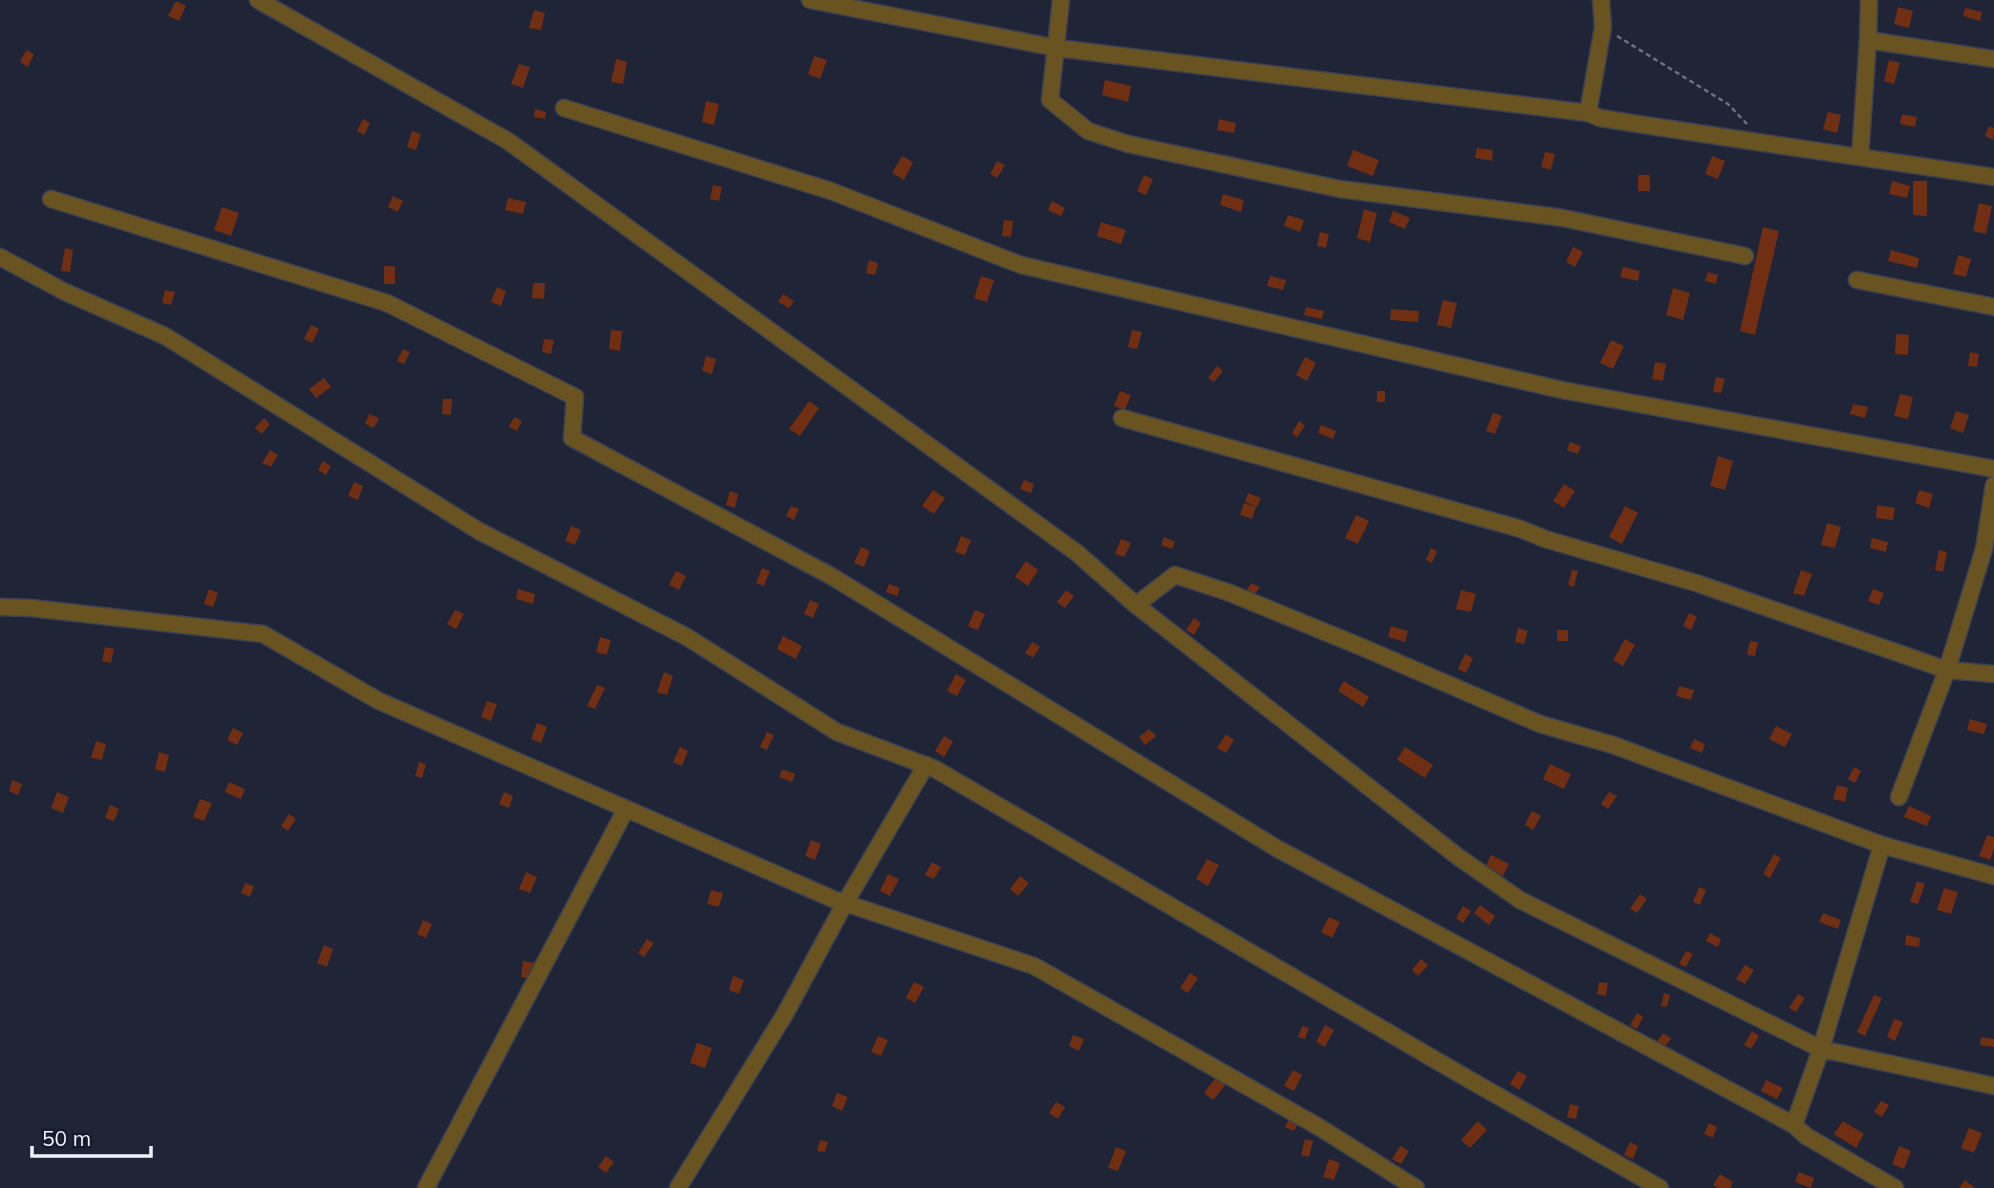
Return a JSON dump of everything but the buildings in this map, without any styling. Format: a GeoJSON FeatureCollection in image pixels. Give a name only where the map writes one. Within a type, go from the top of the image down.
{"type":"FeatureCollection","features":[{"type":"Feature","properties":{"kind":"street"},"geometry":{"type":"LineString","coordinates":[[258,0],[508,141],[1077,553],[1136,605],[1457,856],[1520,900],[1821,1049],[1994,1086]]}},
{"type":"Feature","properties":{"kind":"street"},"geometry":{"type":"LineString","coordinates":[[810,0],[1057,48],[1588,113],[1613,121],[1737,141],[1994,177]]}},
{"type":"Feature","properties":{"kind":"street"},"geometry":{"type":"LineString","coordinates":[[1061,0],[1050,100],[1088,131],[1128,144],[1340,189],[1563,218],[1745,256]]}},
{"type":"Feature","properties":{"kind":"street"},"geometry":{"type":"LineString","coordinates":[[1588,113],[1603,27],[1601,0]]}},
{"type":"Feature","properties":{"kind":"street"},"geometry":{"type":"LineString","coordinates":[[1860,157],[1868,0]]}},
{"type":"Feature","properties":{"kind":"street"},"geometry":{"type":"LineString","coordinates":[[1868,40],[1994,59]]}},
{"type":"Feature","properties":{"kind":"street"},"geometry":{"type":"LineString","coordinates":[[564,108],[831,191],[1021,265],[1562,390],[1994,469]]}},
{"type":"Feature","properties":{"kind":"street"},"geometry":{"type":"LineString","coordinates":[[51,199],[387,303],[575,397],[572,438],[831,576],[1278,849],[1794,1125],[1806,1136],[1895,1188]]}},
{"type":"Feature","properties":{"kind":"street"},"geometry":{"type":"LineString","coordinates":[[0,257],[65,292],[165,336],[479,531],[687,637],[837,732],[935,769],[1660,1188]]}},
{"type":"Feature","properties":{"kind":"street"},"geometry":{"type":"LineString","coordinates":[[1857,280],[1994,307]]}},
{"type":"Feature","properties":{"kind":"street"},"geometry":{"type":"LineString","coordinates":[[1122,418],[1521,529],[1545,539],[1696,583],[1947,670],[1994,674]]}},
{"type":"Feature","properties":{"kind":"street"},"geometry":{"type":"LineString","coordinates":[[1899,797],[1947,670],[1984,549],[1994,485]]}},
{"type":"Feature","properties":{"kind":"street"},"geometry":{"type":"LineString","coordinates":[[1136,605],[1175,575],[1230,593],[1540,724],[1613,745],[1882,845],[1994,876]]}},
{"type":"Feature","properties":{"kind":"street"},"geometry":{"type":"LineString","coordinates":[[0,607],[31,608],[262,634],[379,701],[845,903],[1034,966],[1319,1127],[1416,1188]]}},
{"type":"Feature","properties":{"kind":"street"},"geometry":{"type":"LineString","coordinates":[[678,1188],[785,1014],[845,903],[926,765]]}},
{"type":"Feature","properties":{"kind":"street"},"geometry":{"type":"LineString","coordinates":[[426,1188],[626,808]]}},
{"type":"Feature","properties":{"kind":"street"},"geometry":{"type":"LineString","coordinates":[[1794,1125],[1821,1049],[1882,845]]}},
{"type":"Feature","properties":{"kind":"path"},"geometry":{"type":"LineString","coordinates":[[1603,27],[1728,104],[1746,124]]}}]}
